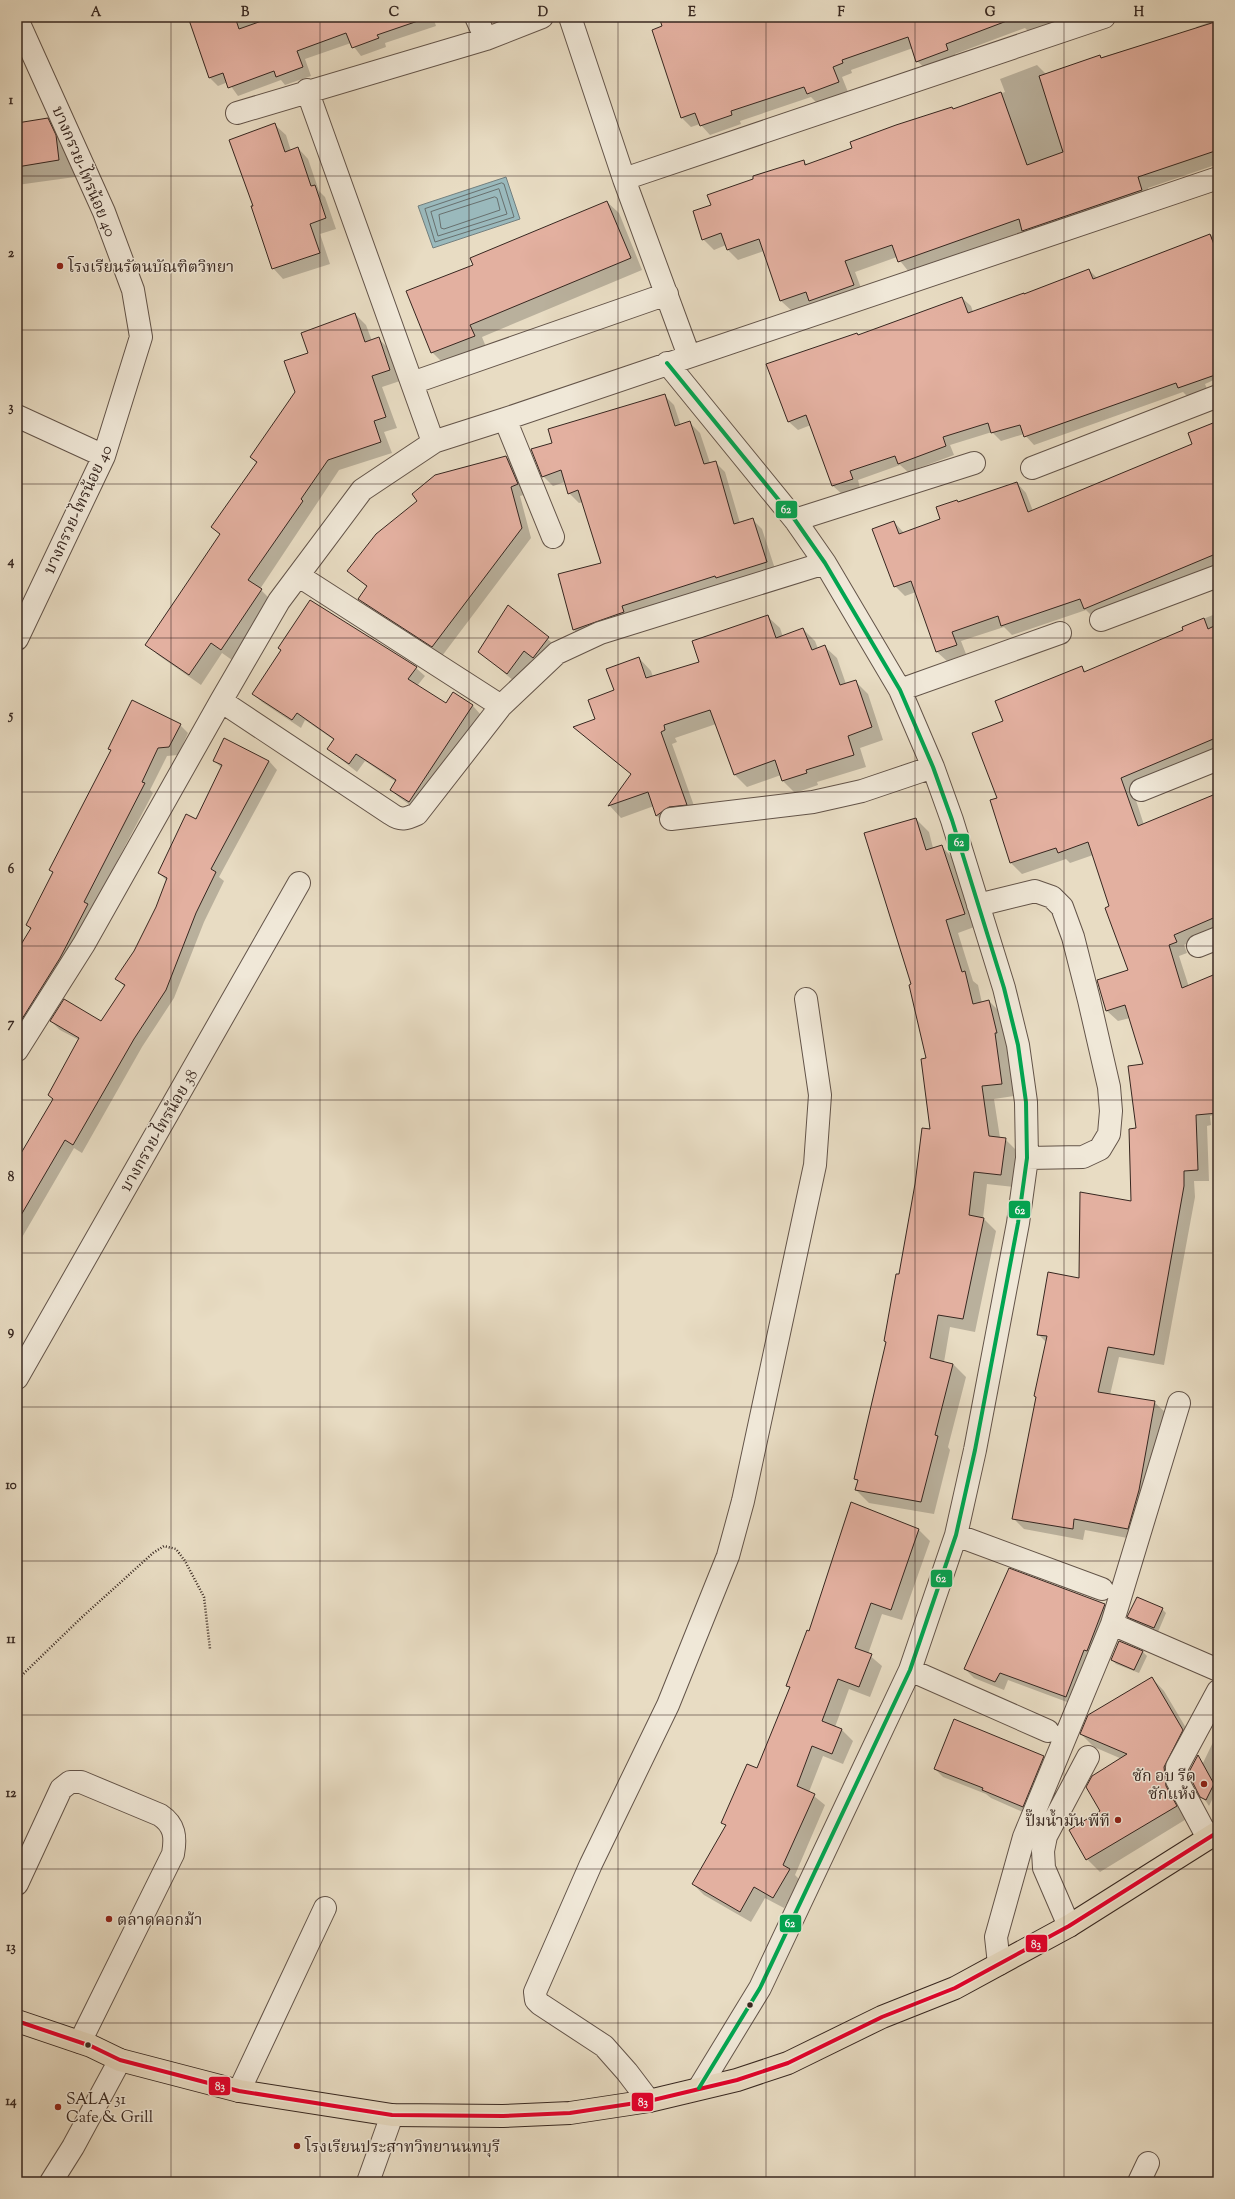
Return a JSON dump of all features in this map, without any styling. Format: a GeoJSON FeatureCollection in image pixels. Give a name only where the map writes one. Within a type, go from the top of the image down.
{"type":"FeatureCollection","features":[{"type":"Feature","properties":{"kind":"main road"},"geometry":{"type":"LineString","coordinates":[[17,2021],[80,2042],[120,2060],[239,2091],[392,2115],[503,2116],[570,2113],[649,2101],[737,2080],[788,2063],[882,2017],[955,1988],[1069,1926],[1213,1835]]}},
{"type":"Feature","properties":{"kind":"street"},"geometry":{"type":"LineString","coordinates":[[476,17],[486,39]]}},
{"type":"Feature","properties":{"kind":"street"},"geometry":{"type":"LineString","coordinates":[[237,113],[307,90],[486,39],[542,17]]}},
{"type":"Feature","properties":{"kind":"street"},"geometry":{"type":"LineString","coordinates":[[570,17],[624,180],[689,356]]}},
{"type":"Feature","properties":{"kind":"street"},"geometry":{"type":"LineString","coordinates":[[624,180],[1104,17]]}},
{"type":"Feature","properties":{"kind":"street","name":"บางกรวย-ไทรน้อย 40"},"geometry":{"type":"LineString","coordinates":[[17,19],[104,212],[133,290],[141,337],[104,456],[17,639]]}},
{"type":"Feature","properties":{"kind":"street"},"geometry":{"type":"LineString","coordinates":[[307,90],[433,442]]}},
{"type":"Feature","properties":{"kind":"street"},"geometry":{"type":"LineString","coordinates":[[17,1050],[84,944],[220,701],[279,601],[318,546],[362,490],[433,442],[506,419],[667,363],[1218,178]]}},
{"type":"Feature","properties":{"kind":"street"},"geometry":{"type":"LineString","coordinates":[[412,383],[667,294]]}},
{"type":"Feature","properties":{"kind":"street"},"geometry":{"type":"LineString","coordinates":[[667,363],[795,520],[825,563],[900,690],[933,768],[952,820],[1004,988],[1018,1045],[1026,1102],[1027,1158],[1018,1223],[977,1442],[956,1535],[910,1670],[760,1988],[699,2088]]}},
{"type":"Feature","properties":{"kind":"street"},"geometry":{"type":"LineString","coordinates":[[1032,468],[1218,396]]}},
{"type":"Feature","properties":{"kind":"street"},"geometry":{"type":"LineString","coordinates":[[17,416],[104,456]]}},
{"type":"Feature","properties":{"kind":"street"},"geometry":{"type":"LineString","coordinates":[[506,419],[553,537]]}},
{"type":"Feature","properties":{"kind":"street"},"geometry":{"type":"LineString","coordinates":[[795,520],[974,463]]}},
{"type":"Feature","properties":{"kind":"street"},"geometry":{"type":"LineString","coordinates":[[220,701],[391,814],[406,820],[417,814],[501,706],[557,654],[600,634],[825,563]]}},
{"type":"Feature","properties":{"kind":"street"},"geometry":{"type":"LineString","coordinates":[[298,576],[501,706]]}},
{"type":"Feature","properties":{"kind":"street"},"geometry":{"type":"LineString","coordinates":[[1101,620],[1218,576]]}},
{"type":"Feature","properties":{"kind":"street"},"geometry":{"type":"LineString","coordinates":[[900,690],[1060,633]]}},
{"type":"Feature","properties":{"kind":"street"},"geometry":{"type":"LineString","coordinates":[[1141,790],[1218,759]]}},
{"type":"Feature","properties":{"kind":"street"},"geometry":{"type":"LineString","coordinates":[[670,818],[813,802],[862,791],[933,768]]}},
{"type":"Feature","properties":{"kind":"street","name":"บางกรวย-ไทรน้อย 38"},"geometry":{"type":"LineString","coordinates":[[17,1378],[299,883]]}},
{"type":"Feature","properties":{"kind":"street"},"geometry":{"type":"LineString","coordinates":[[978,905],[1035,891],[1052,897],[1062,907],[1073,936],[1088,992],[1109,1087],[1111,1111],[1109,1134],[1100,1149],[1083,1157],[1027,1158]]}},
{"type":"Feature","properties":{"kind":"street"},"geometry":{"type":"LineString","coordinates":[[1198,946],[1218,938]]}},
{"type":"Feature","properties":{"kind":"street"},"geometry":{"type":"LineString","coordinates":[[649,2101],[627,2072],[604,2046],[540,2004],[535,1997],[535,1992],[591,1864],[668,1705],[728,1556],[743,1501],[815,1165],[820,1095],[806,998]]}},
{"type":"Feature","properties":{"kind":"street"},"geometry":{"type":"LineString","coordinates":[[999,1964],[996,1936],[1024,1837],[1112,1624],[1179,1403]]}},
{"type":"Feature","properties":{"kind":"street"},"geometry":{"type":"LineString","coordinates":[[956,1535],[1102,1589]]}},
{"type":"Feature","properties":{"kind":"street"},"geometry":{"type":"LineString","coordinates":[[1112,1624],[1218,1670]]}},
{"type":"Feature","properties":{"kind":"street"},"geometry":{"type":"LineString","coordinates":[[910,1670],[1048,1731]]}},
{"type":"Feature","properties":{"kind":"street"},"geometry":{"type":"LineString","coordinates":[[1213,1835],[1177,1780],[1177,1767],[1218,1691]]}},
{"type":"Feature","properties":{"kind":"street"},"geometry":{"type":"LineString","coordinates":[[1069,1926],[1044,1868],[1043,1851],[1046,1836],[1088,1756]]}},
{"type":"Feature","properties":{"kind":"street"},"geometry":{"type":"LineString","coordinates":[[17,1884],[61,1789],[70,1782],[80,1782],[160,1815],[169,1821],[174,1829],[175,1841],[173,1854],[80,2042]]}},
{"type":"Feature","properties":{"kind":"street"},"geometry":{"type":"LineString","coordinates":[[239,2091],[325,1908]]}},
{"type":"Feature","properties":{"kind":"street"},"geometry":{"type":"LineString","coordinates":[[51,2182],[120,2060]]}},
{"type":"Feature","properties":{"kind":"street"},"geometry":{"type":"LineString","coordinates":[[368,2182],[392,2115]]}},
{"type":"Feature","properties":{"kind":"path"},"geometry":{"type":"LineString","coordinates":[[17,1680],[153,1553],[164,1546],[176,1549],[185,1561],[204,1598],[210,1649]]}},
{"type":"Feature","properties":{"kind":"water"},"geometry":{"type":"Polygon","coordinates":[[[506,177],[520,219],[433,248],[418,206],[506,177]]]}},
{"type":"Feature","properties":{"kind":"building"},"geometry":{"type":"Polygon","coordinates":[[[188,17],[235,17],[239,29],[273,17],[417,17],[418,21],[377,35],[379,38],[352,48],[346,33],[297,51],[303,67],[276,77],[274,71],[228,88],[223,73],[209,78],[188,17]]]}},
{"type":"Feature","properties":{"kind":"building"},"geometry":{"type":"Polygon","coordinates":[[[659,17],[1012,17],[1012,19],[946,44],[948,50],[916,62],[908,37],[842,60],[843,63],[833,67],[839,82],[807,94],[804,87],[731,111],[732,115],[700,126],[695,113],[681,118],[652,30],[662,26],[659,17]]]}},
{"type":"Feature","properties":{"kind":"building"},"geometry":{"type":"Polygon","coordinates":[[[1218,21],[1218,150],[1138,177],[1142,190],[1022,231],[1019,219],[898,262],[892,245],[845,261],[854,285],[809,301],[806,292],[780,301],[759,239],[727,250],[721,233],[702,240],[693,211],[711,205],[707,195],[753,179],[753,176],[804,160],[805,165],[852,148],[850,142],[896,125],[952,107],[953,109],[1001,92],[1027,165],[1063,152],[1039,76],[1100,55],[1101,58],[1218,21]]]}},
{"type":"Feature","properties":{"kind":"building"},"geometry":{"type":"Polygon","coordinates":[[[48,118],[56,135],[59,160],[17,167],[17,123],[48,118]]]}},
{"type":"Feature","properties":{"kind":"building"},"geometry":{"type":"Polygon","coordinates":[[[275,123],[285,152],[298,147],[311,186],[315,185],[326,218],[310,224],[320,253],[272,269],[251,206],[253,206],[229,140],[275,123]]]}},
{"type":"Feature","properties":{"kind":"building"},"geometry":{"type":"Polygon","coordinates":[[[607,201],[631,258],[470,325],[475,336],[431,353],[406,291],[473,265],[470,258],[607,201]]]}},
{"type":"Feature","properties":{"kind":"building"},"geometry":{"type":"Polygon","coordinates":[[[1210,234],[1218,255],[1218,374],[1178,388],[1176,383],[1024,437],[1020,425],[991,433],[988,423],[943,437],[946,446],[898,464],[895,456],[850,471],[853,479],[832,486],[806,415],[788,422],[766,364],[857,333],[858,335],[962,297],[968,313],[1024,294],[1089,269],[1093,279],[1210,234]]]}},
{"type":"Feature","properties":{"kind":"building"},"geometry":{"type":"Polygon","coordinates":[[[355,313],[365,342],[379,337],[390,370],[372,376],[386,417],[374,421],[381,442],[328,460],[301,499],[303,501],[248,580],[262,589],[221,650],[211,643],[189,675],[145,645],[220,534],[211,527],[257,462],[250,457],[295,392],[284,361],[308,353],[301,333],[355,313]]]}},
{"type":"Feature","properties":{"kind":"building"},"geometry":{"type":"Polygon","coordinates":[[[665,394],[675,426],[690,421],[704,464],[716,461],[734,524],[753,518],[767,562],[716,578],[715,576],[622,606],[624,612],[573,630],[558,574],[601,563],[578,490],[568,494],[561,470],[542,477],[531,449],[552,443],[548,429],[665,394]]]}},
{"type":"Feature","properties":{"kind":"building"},"geometry":{"type":"Polygon","coordinates":[[[1218,421],[1218,553],[1084,609],[1080,599],[1001,626],[998,616],[952,632],[957,645],[936,652],[911,581],[894,587],[872,529],[894,521],[899,534],[940,519],[936,507],[957,500],[958,502],[1017,482],[1028,512],[1192,444],[1188,433],[1218,421]]]}},
{"type":"Feature","properties":{"kind":"building"},"geometry":{"type":"Polygon","coordinates":[[[506,456],[518,484],[511,487],[522,528],[432,647],[358,599],[367,586],[347,571],[376,534],[417,501],[412,494],[435,475],[506,456]]]}},
{"type":"Feature","properties":{"kind":"building"},"geometry":{"type":"Polygon","coordinates":[[[310,600],[417,667],[408,679],[446,703],[453,692],[473,705],[409,802],[390,790],[396,780],[356,754],[349,764],[327,749],[334,739],[297,713],[292,720],[252,694],[281,650],[278,648],[310,600]]]}},
{"type":"Feature","properties":{"kind":"building"},"geometry":{"type":"Polygon","coordinates":[[[508,605],[549,637],[533,658],[524,651],[507,674],[478,652],[508,605]]]}},
{"type":"Feature","properties":{"kind":"building"},"geometry":{"type":"Polygon","coordinates":[[[768,615],[776,638],[803,628],[812,650],[825,645],[840,685],[856,680],[872,727],[848,736],[854,755],[806,770],[807,773],[782,781],[775,760],[734,775],[710,710],[664,725],[665,730],[661,732],[687,805],[669,807],[656,816],[648,792],[608,806],[631,774],[573,727],[595,719],[588,700],[614,690],[606,669],[639,657],[646,678],[699,662],[692,641],[768,615]]]}},
{"type":"Feature","properties":{"kind":"building"},"geometry":{"type":"Polygon","coordinates":[[[1204,618],[1208,629],[1218,624],[1218,737],[1121,778],[1138,826],[1218,793],[1218,916],[1174,935],[1177,942],[1169,945],[1182,988],[1218,973],[1218,1113],[1196,1115],[1198,1170],[1184,1171],[1184,1186],[1154,1355],[1108,1347],[1098,1392],[1155,1401],[1139,1490],[1128,1529],[1074,1519],[1073,1529],[1012,1519],[1036,1397],[1034,1396],[1047,1336],[1037,1335],[1048,1272],[1079,1278],[1080,1192],[1131,1201],[1129,1129],[1136,1128],[1128,1066],[1143,1064],[1125,1005],[1106,1011],[1097,980],[1128,970],[1105,908],[1109,906],[1088,842],[1058,853],[1056,848],[1010,863],[990,800],[997,798],[972,733],[1003,721],[995,701],[1082,666],[1084,672],[1183,630],[1182,627],[1204,618]]]}},
{"type":"Feature","properties":{"kind":"building"},"geometry":{"type":"Polygon","coordinates":[[[132,700],[181,724],[169,747],[158,748],[142,782],[145,783],[84,902],[88,904],[60,958],[17,1027],[17,951],[31,928],[26,925],[53,872],[49,870],[111,750],[108,749],[132,700]]]}},
{"type":"Feature","properties":{"kind":"building"},"geometry":{"type":"Polygon","coordinates":[[[224,738],[269,761],[211,869],[216,872],[196,913],[166,990],[134,1039],[73,1145],[65,1140],[17,1222],[17,1160],[53,1099],[48,1095],[79,1038],[50,1021],[64,999],[101,1021],[125,985],[115,979],[134,951],[156,907],[167,878],[158,873],[186,814],[196,819],[222,765],[213,761],[224,738]]]}},
{"type":"Feature","properties":{"kind":"building"},"geometry":{"type":"Polygon","coordinates":[[[916,818],[926,850],[942,845],[965,914],[946,920],[962,972],[965,971],[973,1004],[989,1000],[997,1033],[995,1033],[1002,1084],[982,1086],[989,1136],[1006,1138],[1001,1175],[974,1172],[969,1215],[984,1218],[963,1319],[938,1315],[930,1358],[953,1364],[935,1435],[938,1436],[921,1502],[855,1490],[858,1480],[854,1479],[886,1342],[884,1341],[896,1274],[899,1274],[915,1184],[922,1128],[930,1129],[921,1059],[926,1058],[909,985],[911,984],[864,833],[916,818]]]}},
{"type":"Feature","properties":{"kind":"building"},"geometry":{"type":"Polygon","coordinates":[[[851,1502],[919,1529],[891,1610],[871,1603],[855,1648],[872,1654],[859,1687],[838,1679],[822,1721],[842,1729],[832,1754],[812,1746],[797,1786],[815,1794],[783,1865],[790,1869],[773,1898],[754,1887],[740,1912],[692,1884],[726,1825],[721,1823],[747,1764],[757,1768],[790,1687],[786,1686],[807,1630],[809,1631],[851,1502]]]}},
{"type":"Feature","properties":{"kind":"building"},"geometry":{"type":"Polygon","coordinates":[[[1009,1568],[1105,1604],[1087,1651],[1084,1650],[1066,1697],[1000,1673],[995,1682],[964,1669],[1009,1568]]]}},
{"type":"Feature","properties":{"kind":"building"},"geometry":{"type":"Polygon","coordinates":[[[1137,1597],[1163,1608],[1154,1628],[1127,1617],[1137,1597]]]}},
{"type":"Feature","properties":{"kind":"building"},"geometry":{"type":"Polygon","coordinates":[[[1119,1641],[1143,1651],[1134,1670],[1111,1660],[1119,1641]]]}},
{"type":"Feature","properties":{"kind":"building"},"geometry":{"type":"Polygon","coordinates":[[[1152,1677],[1183,1730],[1164,1767],[1166,1786],[1177,1806],[1086,1860],[1069,1830],[1100,1811],[1086,1787],[1092,1776],[1127,1754],[1080,1734],[1088,1715],[1152,1677]]]}},
{"type":"Feature","properties":{"kind":"building"},"geometry":{"type":"Polygon","coordinates":[[[954,1719],[1044,1756],[1023,1807],[982,1790],[983,1788],[934,1769],[954,1719]]]}},
{"type":"Feature","properties":{"kind":"building","name":"ซัก อบ รีด ซักแห้ง"},"geometry":{"type":"Polygon","coordinates":[[[1198,1755],[1214,1784],[1206,1800],[1200,1797],[1190,1777],[1190,1770],[1198,1755]]]}},
{"type":"Feature","properties":{"kind":"transit line","name":"62"},"geometry":{"type":"LineString","coordinates":[[667,363],[795,520],[825,563],[900,690],[933,767],[952,820],[1004,988],[1018,1045],[1026,1102],[1027,1158],[1018,1223],[975,1450],[956,1535],[910,1670],[760,1988],[699,2088]]}},
{"type":"Feature","properties":{"kind":"transit line","name":"83"},"geometry":{"type":"LineString","coordinates":[[17,2021],[91,2046],[120,2060],[239,2091],[392,2115],[503,2116],[570,2113],[649,2101],[737,2080],[788,2063],[882,2017],[955,1988],[1069,1926],[1218,1832]]}},
{"type":"Feature","properties":{"kind":"place","name":"โรงเรียนรัตนบัณฑิตวิทยา"},"geometry":{"type":"Point","coordinates":[60,266]}},
{"type":"Feature","properties":{"kind":"place","name":"ซัก อบ รีด ซักแห้ง"},"geometry":{"type":"Point","coordinates":[1204,1784]}},
{"type":"Feature","properties":{"kind":"place","name":"ปั๊มน้ำมัน พีที"},"geometry":{"type":"Point","coordinates":[1118,1820]}},
{"type":"Feature","properties":{"kind":"place","name":"ตลาดคอกม้า"},"geometry":{"type":"Point","coordinates":[109,1919]}},
{"type":"Feature","properties":{"kind":"place","name":"SALA 31 Cafe & Grill"},"geometry":{"type":"Point","coordinates":[58,2107]}},
{"type":"Feature","properties":{"kind":"place","name":"โรงเรียนประสาทวิทยานนทบุรี"},"geometry":{"type":"Point","coordinates":[297,2146]}}]}
